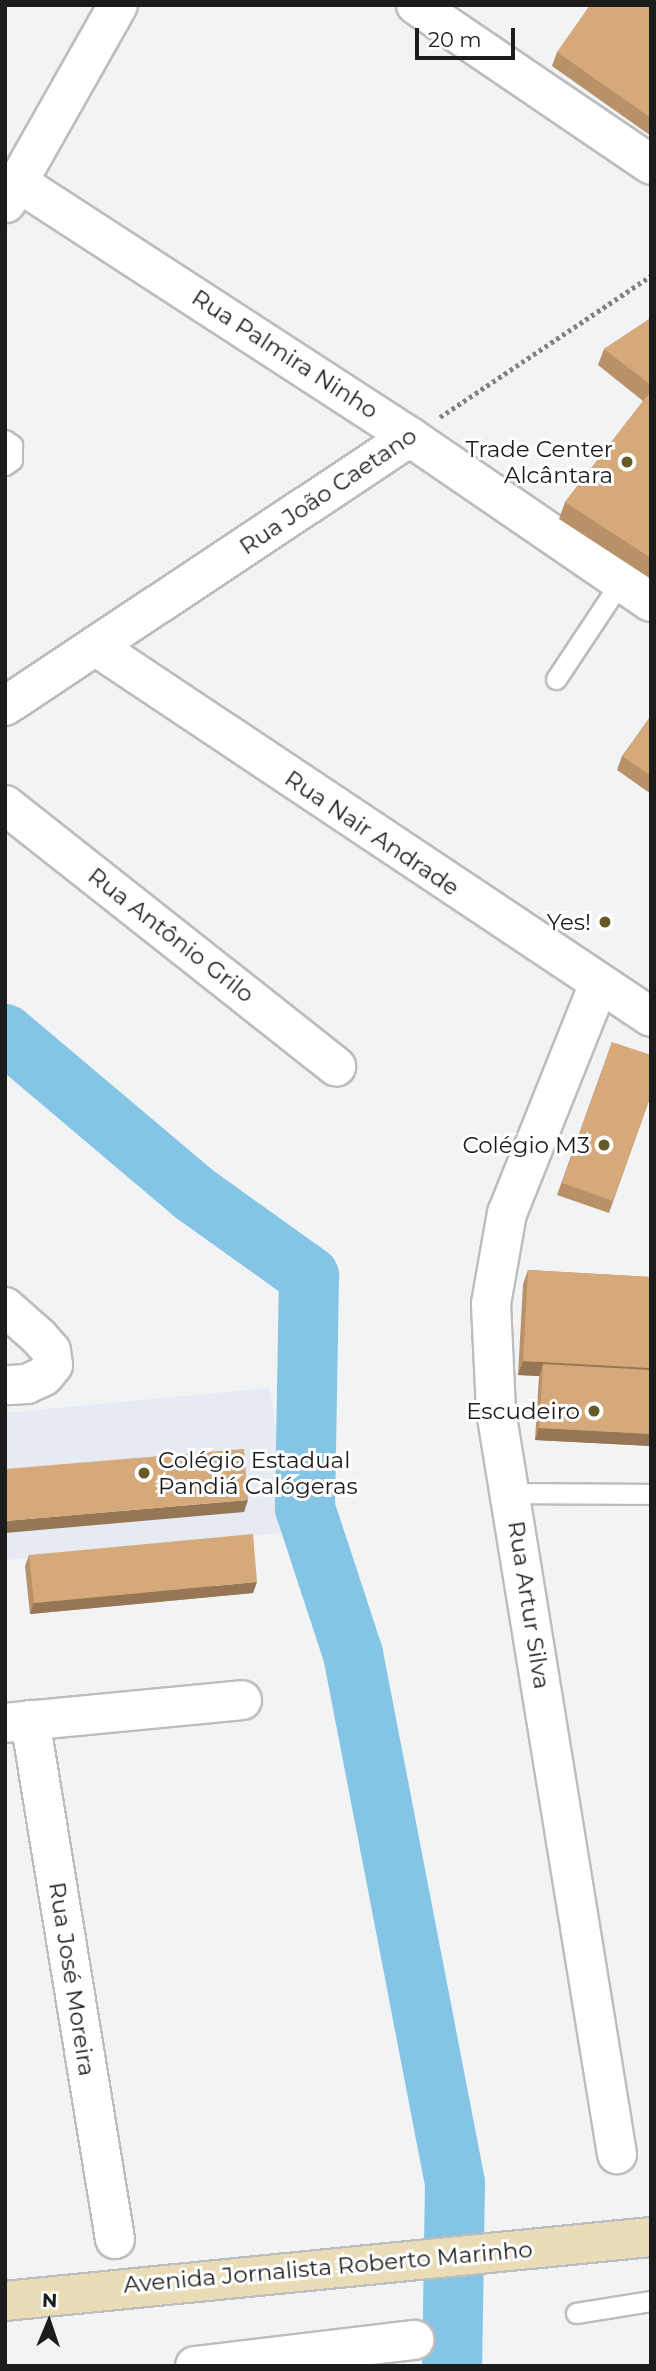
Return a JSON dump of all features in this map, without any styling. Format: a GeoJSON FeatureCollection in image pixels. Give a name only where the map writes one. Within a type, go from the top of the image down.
{"type":"FeatureCollection","features":[{"type":"Feature","properties":{"kind":"main road","name":"Avenida Jornalista Roberto Marinho"},"geometry":{"type":"LineString","coordinates":[[5,2301],[651,2236]]}},
{"type":"Feature","properties":{"kind":"street"},"geometry":{"type":"LineString","coordinates":[[12,194],[118,5]]}},
{"type":"Feature","properties":{"kind":"street"},"geometry":{"type":"LineString","coordinates":[[416,5],[651,165]]}},
{"type":"Feature","properties":{"kind":"street","name":"Rua Palmira Ninho"},"geometry":{"type":"LineString","coordinates":[[12,194],[410,436],[636,592]]}},
{"type":"Feature","properties":{"kind":"street","name":"Rua João Caetano"},"geometry":{"type":"LineString","coordinates":[[5,706],[410,436]]}},
{"type":"Feature","properties":{"kind":"street","name":"Rua Nair Andrade"},"geometry":{"type":"LineString","coordinates":[[95,646],[598,986],[651,1017]]}},
{"type":"Feature","properties":{"kind":"street","name":"Rua Antônio Grilo"},"geometry":{"type":"LineString","coordinates":[[5,805],[337,1066]]}},
{"type":"Feature","properties":{"kind":"street","name":"Rua Artur Silva"},"geometry":{"type":"LineString","coordinates":[[598,986],[506,1213],[491,1304],[496,1410],[617,2154]]}},
{"type":"Feature","properties":{"kind":"street"},"geometry":{"type":"LineString","coordinates":[[5,1307],[45,1344],[53,1365],[27,1384],[5,1385]]}},
{"type":"Feature","properties":{"kind":"street"},"geometry":{"type":"LineString","coordinates":[[18,1721],[242,1700]]}},
{"type":"Feature","properties":{"kind":"street","name":"Rua José Moreira"},"geometry":{"type":"LineString","coordinates":[[18,1721],[115,2239]]}},
{"type":"Feature","properties":{"kind":"street"},"geometry":{"type":"LineString","coordinates":[[195,2366],[414,2340]]}},
{"type":"Feature","properties":{"kind":"lane"},"geometry":{"type":"LineString","coordinates":[[5,440],[12,445],[12,460],[5,465]]}},
{"type":"Feature","properties":{"kind":"lane"},"geometry":{"type":"LineString","coordinates":[[556,679],[636,592]]}},
{"type":"Feature","properties":{"kind":"lane"},"geometry":{"type":"LineString","coordinates":[[511,1493],[651,1494]]}},
{"type":"Feature","properties":{"kind":"lane"},"geometry":{"type":"LineString","coordinates":[[576,2313],[651,2301]]}},
{"type":"Feature","properties":{"kind":"path","name":"Rua João Caetano"},"geometry":{"type":"LineString","coordinates":[[410,436],[651,276]]}},
{"type":"Feature","properties":{"kind":"shaded area","name":"Colégio Estadual Pandiá Calógeras"},"geometry":{"type":"Polygon","coordinates":[[[270,1388],[291,1532],[5,1560],[5,1413],[270,1388]]]}},
{"type":"Feature","properties":{"kind":"building"},"geometry":{"type":"Polygon","coordinates":[[[590,5],[651,5],[651,118],[557,52],[590,5]]]}},
{"type":"Feature","properties":{"kind":"building"},"geometry":{"type":"Polygon","coordinates":[[[651,318],[651,385],[604,349],[651,318]]]}},
{"type":"Feature","properties":{"kind":"building","name":"Trade Center Alcântara"},"geometry":{"type":"Polygon","coordinates":[[[651,391],[651,558],[565,502],[651,391]]]}},
{"type":"Feature","properties":{"kind":"building"},"geometry":{"type":"Polygon","coordinates":[[[649,718],[651,719],[651,776],[622,756],[649,718]]]}},
{"type":"Feature","properties":{"kind":"building","name":"Colégio M3"},"geometry":{"type":"Polygon","coordinates":[[[612,1042],[651,1055],[651,1095],[613,1201],[562,1183],[612,1042]]]}},
{"type":"Feature","properties":{"kind":"building"},"geometry":{"type":"Polygon","coordinates":[[[528,1270],[651,1277],[651,1368],[523,1361],[528,1270]]]}},
{"type":"Feature","properties":{"kind":"building","name":"Escudeiro"},"geometry":{"type":"Polygon","coordinates":[[[543,1364],[651,1370],[651,1434],[539,1428],[543,1364]]]}},
{"type":"Feature","properties":{"kind":"building"},"geometry":{"type":"Polygon","coordinates":[[[244,1449],[248,1500],[5,1521],[5,1469],[244,1449]]]}},
{"type":"Feature","properties":{"kind":"building"},"geometry":{"type":"Polygon","coordinates":[[[253,1534],[257,1582],[34,1603],[29,1555],[253,1534]]]}},
{"type":"Feature","properties":{"kind":"waterway"},"geometry":{"type":"LineString","coordinates":[[5,1034],[193,1193],[309,1276],[305,1508],[353,1654],[455,2183],[452,2366]]}},
{"type":"Feature","properties":{"kind":"place","name":"Trade Center Alcântara"},"geometry":{"type":"Point","coordinates":[627,462]}},
{"type":"Feature","properties":{"kind":"place","name":"Yes!"},"geometry":{"type":"Point","coordinates":[605,922]}},
{"type":"Feature","properties":{"kind":"place","name":"Colégio M3"},"geometry":{"type":"Point","coordinates":[604,1145]}},
{"type":"Feature","properties":{"kind":"place","name":"Escudeiro"},"geometry":{"type":"Point","coordinates":[594,1411]}},
{"type":"Feature","properties":{"kind":"place","name":"Colégio Estadual Pandiá Calógeras"},"geometry":{"type":"Point","coordinates":[144,1473]}}]}
